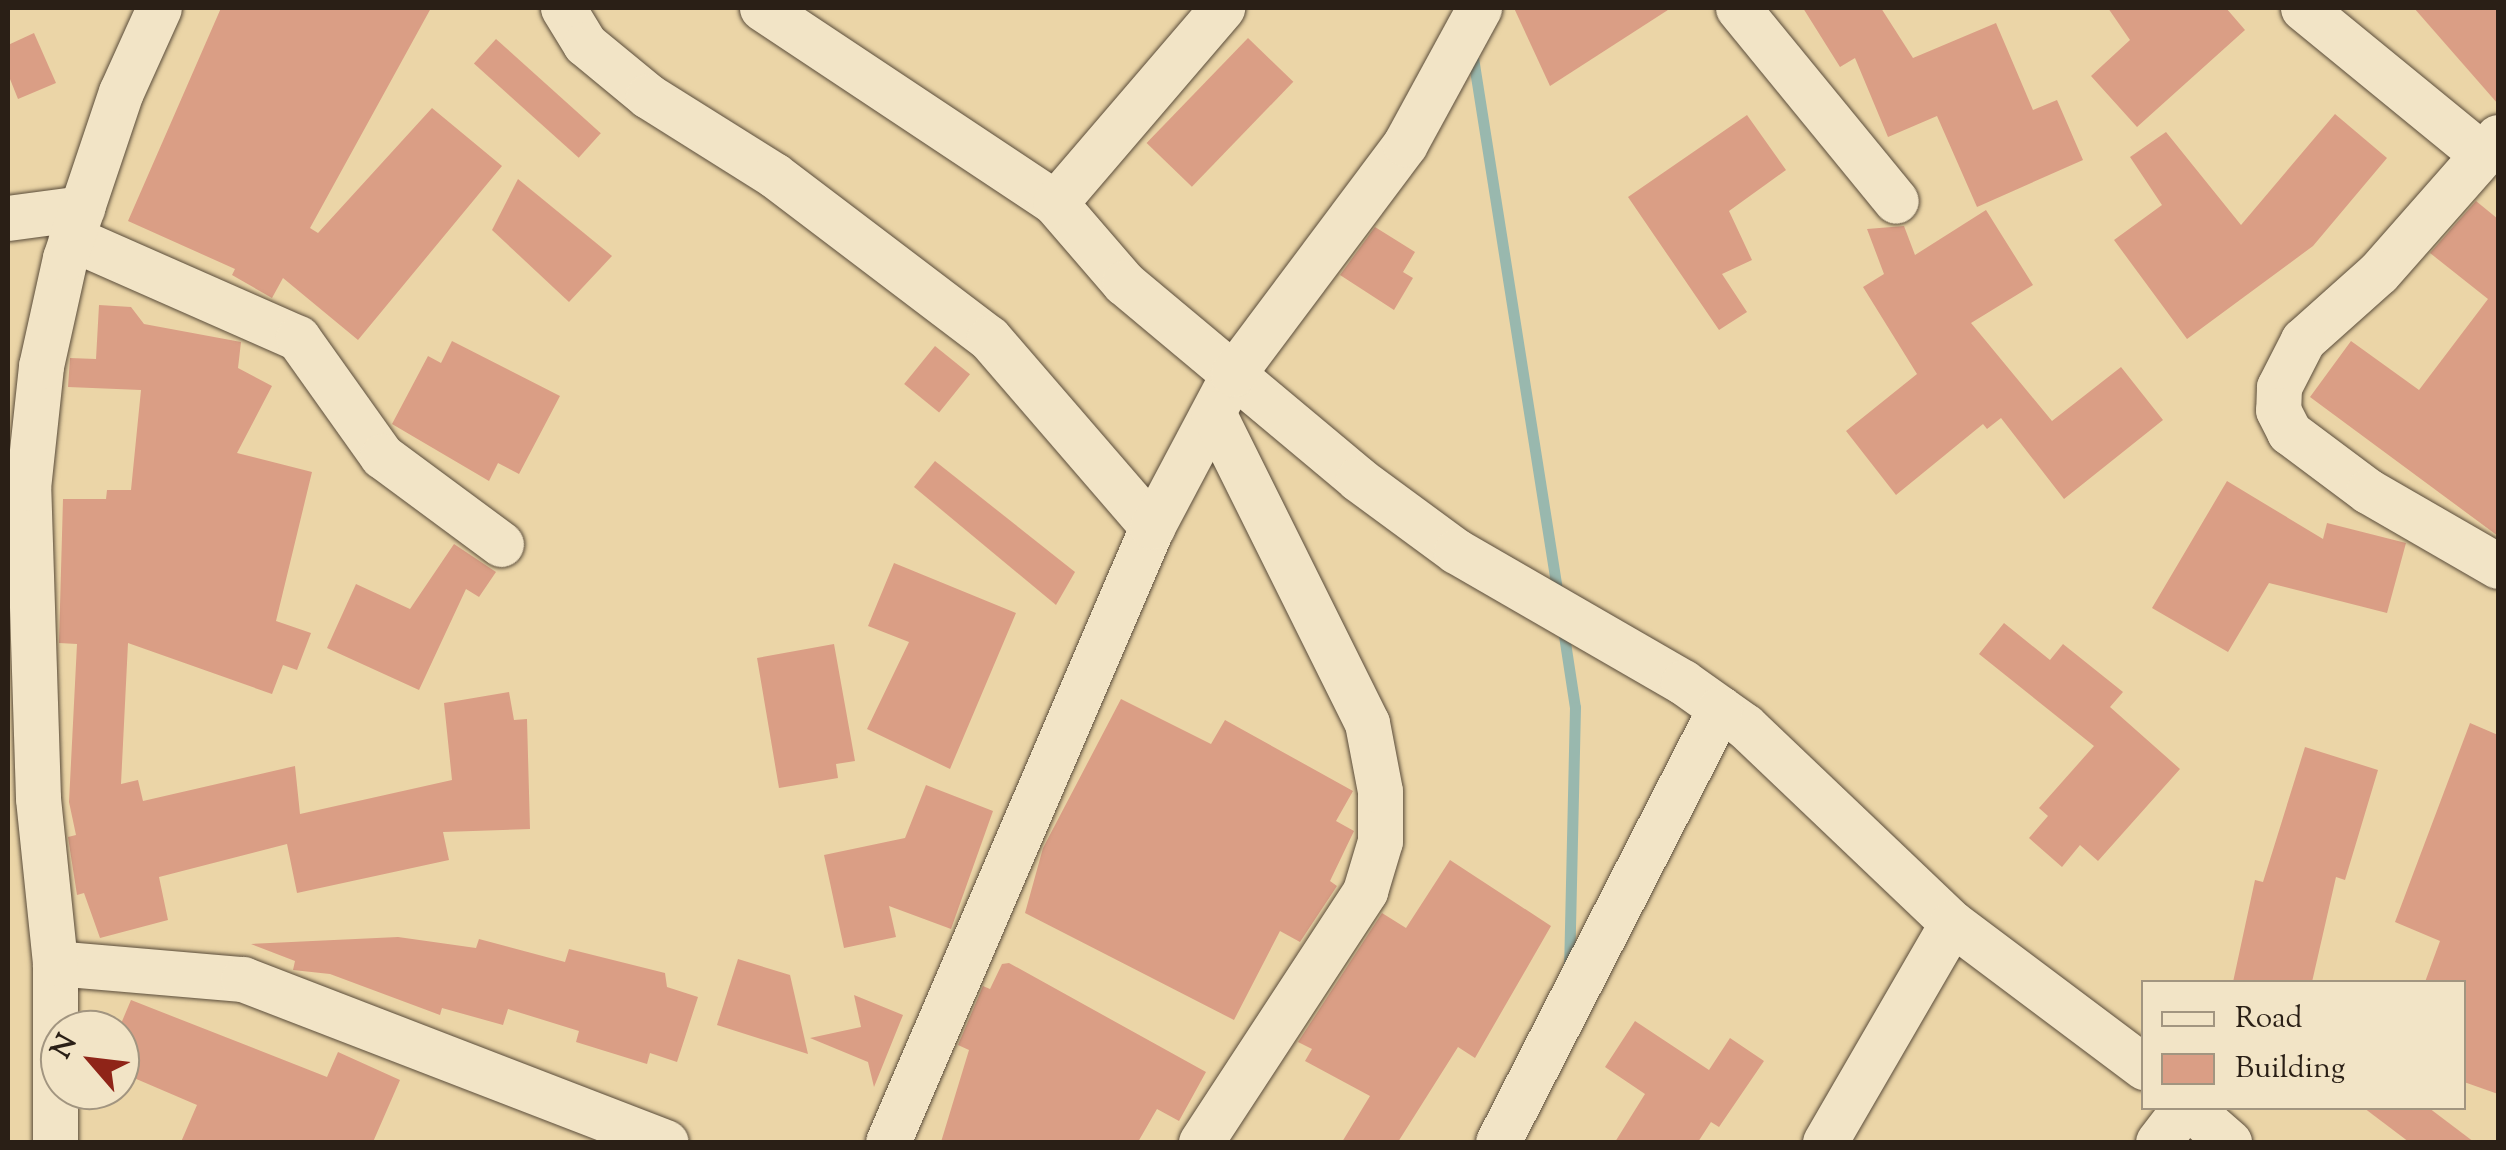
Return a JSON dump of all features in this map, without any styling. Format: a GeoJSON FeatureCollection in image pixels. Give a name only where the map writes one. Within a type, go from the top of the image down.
{"type":"FeatureCollection","features":[{"type":"Feature","properties":{"kind":"street"},"geometry":{"type":"LineString","coordinates":[[56,1142],[55,963],[38,798],[28,488],[40,366],[77,223],[159,8]]}},
{"type":"Feature","properties":{"kind":"street"},"geometry":{"type":"LineString","coordinates":[[564,8],[584,44],[648,96],[774,175],[990,338],[1152,526]]}},
{"type":"Feature","properties":{"kind":"street"},"geometry":{"type":"LineString","coordinates":[[762,8],[1055,203],[1223,394],[1456,551],[1720,708],[1952,923],[2141,1065]]}},
{"type":"Feature","properties":{"kind":"street"},"geometry":{"type":"LineString","coordinates":[[1055,203],[1222,8]]}},
{"type":"Feature","properties":{"kind":"street"},"geometry":{"type":"LineString","coordinates":[[1738,8],[1896,201]]}},
{"type":"Feature","properties":{"kind":"street"},"geometry":{"type":"LineString","coordinates":[[2304,8],[2489,145],[2378,273],[2303,340],[2279,387],[2278,410],[2289,432],[2368,490],[2498,566]]}},
{"type":"Feature","properties":{"kind":"street"},"geometry":{"type":"LineString","coordinates":[[888,1142],[1152,526],[1223,394],[1405,144],[1469,26]]}},
{"type":"Feature","properties":{"kind":"street"},"geometry":{"type":"LineString","coordinates":[[8,218],[77,223],[298,338],[382,456],[501,544]]}},
{"type":"Feature","properties":{"kind":"street"},"geometry":{"type":"LineString","coordinates":[[1200,1142],[1364,891],[1380,842],[1380,791],[1367,722],[1223,394]]}},
{"type":"Feature","properties":{"kind":"street"},"geometry":{"type":"LineString","coordinates":[[1498,1142],[1720,708]]}},
{"type":"Feature","properties":{"kind":"street"},"geometry":{"type":"LineString","coordinates":[[1825,1142],[1952,923]]}},
{"type":"Feature","properties":{"kind":"street"},"geometry":{"type":"LineString","coordinates":[[55,963],[243,978],[666,1142]]}},
{"type":"Feature","properties":{"kind":"street"},"geometry":{"type":"LineString","coordinates":[[2158,1142],[2185,1110]]}},
{"type":"Feature","properties":{"kind":"street"},"geometry":{"type":"LineString","coordinates":[[2189,1110],[2229,1142]]}},
{"type":"Feature","properties":{"kind":"building"},"geometry":{"type":"Polygon","coordinates":[[[221,8],[431,8],[310,228],[318,233],[432,108],[502,166],[358,340],[283,278],[272,298],[232,275],[235,269],[128,221],[221,8]]]}},
{"type":"Feature","properties":{"kind":"building"},"geometry":{"type":"Polygon","coordinates":[[[1514,8],[1671,8],[1550,86],[1514,8]]]}},
{"type":"Feature","properties":{"kind":"building"},"geometry":{"type":"Polygon","coordinates":[[[1803,8],[1881,8],[1913,58],[1996,23],[2033,110],[2057,100],[2083,160],[1977,207],[1937,116],[1888,137],[1855,58],[1840,67],[1803,8]]]}},
{"type":"Feature","properties":{"kind":"building"},"geometry":{"type":"Polygon","coordinates":[[[2108,8],[2226,8],[2245,30],[2137,127],[2091,76],[2130,40],[2108,8]]]}},
{"type":"Feature","properties":{"kind":"building"},"geometry":{"type":"Polygon","coordinates":[[[2414,8],[2498,8],[2498,104],[2414,8]]]}},
{"type":"Feature","properties":{"kind":"building"},"geometry":{"type":"Polygon","coordinates":[[[34,33],[56,83],[18,99],[8,74],[8,45],[34,33]]]}},
{"type":"Feature","properties":{"kind":"building"},"geometry":{"type":"Polygon","coordinates":[[[1248,38],[1293,82],[1192,187],[1147,143],[1248,38]]]}},
{"type":"Feature","properties":{"kind":"building"},"geometry":{"type":"Polygon","coordinates":[[[496,39],[601,133],[579,158],[474,64],[496,39]]]}},
{"type":"Feature","properties":{"kind":"building"},"geometry":{"type":"Polygon","coordinates":[[[2335,114],[2387,158],[2313,246],[2187,339],[2114,240],[2162,205],[2130,157],[2166,132],[2241,225],[2335,114]]]}},
{"type":"Feature","properties":{"kind":"building"},"geometry":{"type":"Polygon","coordinates":[[[1747,115],[1786,170],[1729,211],[1752,260],[1722,274],[1747,312],[1719,330],[1628,197],[1747,115]]]}},
{"type":"Feature","properties":{"kind":"building"},"geometry":{"type":"Polygon","coordinates":[[[518,179],[612,256],[569,302],[492,230],[518,179]]]}},
{"type":"Feature","properties":{"kind":"building"},"geometry":{"type":"Polygon","coordinates":[[[2476,201],[2498,219],[2498,536],[2310,397],[2351,341],[2419,390],[2488,299],[2430,253],[2476,201]]]}},
{"type":"Feature","properties":{"kind":"building"},"geometry":{"type":"Polygon","coordinates":[[[1986,210],[2033,285],[1971,323],[2052,421],[2121,367],[2163,420],[2064,499],[2001,418],[1987,429],[1983,424],[1896,495],[1846,431],[1917,374],[1863,287],[1884,274],[1867,229],[1904,226],[1915,255],[1986,210]]]}},
{"type":"Feature","properties":{"kind":"building"},"geometry":{"type":"Polygon","coordinates":[[[1375,227],[1415,252],[1403,272],[1413,278],[1394,310],[1340,275],[1375,227]]]}},
{"type":"Feature","properties":{"kind":"building"},"geometry":{"type":"Polygon","coordinates":[[[99,305],[131,307],[144,324],[241,342],[238,368],[272,386],[237,453],[312,472],[276,621],[311,633],[297,670],[283,665],[272,694],[128,643],[121,784],[138,780],[143,801],[295,766],[300,814],[452,780],[444,703],[509,692],[514,720],[527,719],[530,829],[443,832],[449,860],[297,893],[287,844],[159,877],[168,920],[100,938],[84,893],[77,895],[68,837],[76,835],[69,802],[77,644],[59,643],[63,499],[106,499],[107,490],[131,490],[141,390],[68,387],[70,358],[96,359],[99,305]]]}},
{"type":"Feature","properties":{"kind":"building"},"geometry":{"type":"Polygon","coordinates":[[[452,341],[560,396],[519,474],[498,463],[489,481],[392,424],[428,356],[441,363],[452,341]]]}},
{"type":"Feature","properties":{"kind":"building"},"geometry":{"type":"Polygon","coordinates":[[[935,346],[970,374],[939,412],[904,384],[935,346]]]}},
{"type":"Feature","properties":{"kind":"building"},"geometry":{"type":"Polygon","coordinates":[[[935,461],[1075,572],[1056,605],[914,487],[935,461]]]}},
{"type":"Feature","properties":{"kind":"building"},"geometry":{"type":"Polygon","coordinates":[[[2227,481],[2323,539],[2327,523],[2406,543],[2387,613],[2269,583],[2228,652],[2152,608],[2227,481]]]}},
{"type":"Feature","properties":{"kind":"building"},"geometry":{"type":"Polygon","coordinates":[[[454,544],[496,572],[479,597],[466,589],[419,690],[327,648],[356,584],[410,609],[454,544]]]}},
{"type":"Feature","properties":{"kind":"building"},"geometry":{"type":"Polygon","coordinates":[[[894,563],[1016,613],[950,769],[867,729],[909,642],[868,626],[894,563]]]}},
{"type":"Feature","properties":{"kind":"building"},"geometry":{"type":"Polygon","coordinates":[[[2004,623],[2050,660],[2063,644],[2123,692],[2110,707],[2180,769],[2098,861],[2080,845],[2062,867],[2029,838],[2048,816],[2039,808],[2094,746],[1979,654],[2004,623]]]}},
{"type":"Feature","properties":{"kind":"building"},"geometry":{"type":"Polygon","coordinates":[[[834,644],[855,761],[836,764],[838,778],[779,788],[757,658],[834,644]]]}},
{"type":"Feature","properties":{"kind":"building"},"geometry":{"type":"Polygon","coordinates":[[[1121,699],[1211,744],[1225,720],[1353,791],[1336,821],[1354,831],[1330,881],[1337,886],[1300,942],[1280,931],[1234,1020],[1025,913],[1043,848],[1121,699]]]}},
{"type":"Feature","properties":{"kind":"building"},"geometry":{"type":"Polygon","coordinates":[[[2470,723],[2498,735],[2498,1094],[2466,1083],[2466,980],[2426,980],[2440,941],[2395,922],[2470,723]]]}},
{"type":"Feature","properties":{"kind":"building"},"geometry":{"type":"Polygon","coordinates":[[[2305,747],[2378,770],[2345,880],[2336,877],[2312,980],[2233,980],[2255,880],[2263,882],[2305,747]]]}},
{"type":"Feature","properties":{"kind":"building"},"geometry":{"type":"Polygon","coordinates":[[[926,785],[993,811],[951,929],[889,906],[896,937],[844,948],[824,855],[905,838],[926,785]]]}},
{"type":"Feature","properties":{"kind":"building"},"geometry":{"type":"Polygon","coordinates":[[[1450,860],[1551,926],[1475,1058],[1458,1047],[1398,1142],[1342,1142],[1370,1096],[1305,1061],[1312,1049],[1298,1042],[1382,913],[1406,928],[1450,860]]]}},
{"type":"Feature","properties":{"kind":"building"},"geometry":{"type":"Polygon","coordinates":[[[398,937],[476,948],[479,939],[565,962],[569,949],[665,973],[667,987],[698,997],[677,1062],[650,1053],[647,1064],[576,1042],[579,1031],[508,1009],[503,1025],[442,1008],[440,1015],[330,974],[293,970],[295,961],[251,944],[398,937]]]}},
{"type":"Feature","properties":{"kind":"building"},"geometry":{"type":"Polygon","coordinates":[[[738,959],[790,975],[808,1054],[717,1025],[738,959]]]}},
{"type":"Feature","properties":{"kind":"building"},"geometry":{"type":"Polygon","coordinates":[[[1009,963],[1206,1072],[1179,1121],[1157,1109],[1138,1142],[941,1142],[969,1050],[958,1045],[983,986],[990,989],[1002,964],[1009,963]]]}},
{"type":"Feature","properties":{"kind":"building"},"geometry":{"type":"Polygon","coordinates":[[[854,995],[903,1015],[874,1087],[868,1062],[810,1038],[861,1027],[854,995]]]}},
{"type":"Feature","properties":{"kind":"building"},"geometry":{"type":"Polygon","coordinates":[[[131,1000],[327,1077],[338,1052],[400,1080],[373,1142],[181,1142],[197,1105],[140,1081],[140,1010],[127,1010],[131,1000]]]}},
{"type":"Feature","properties":{"kind":"building"},"geometry":{"type":"Polygon","coordinates":[[[1635,1021],[1709,1070],[1730,1038],[1764,1061],[1719,1127],[1711,1122],[1698,1142],[1615,1142],[1645,1094],[1605,1067],[1635,1021]]]}},
{"type":"Feature","properties":{"kind":"building"},"geometry":{"type":"Polygon","coordinates":[[[2367,1110],[2432,1110],[2474,1142],[2409,1142],[2367,1110]]]}},
{"type":"Feature","properties":{"kind":"waterway"},"geometry":{"type":"LineString","coordinates":[[1472,51],[1558,596]]}},
{"type":"Feature","properties":{"kind":"waterway"},"geometry":{"type":"LineString","coordinates":[[1563,629],[1575,707],[1569,964]]}}]}
